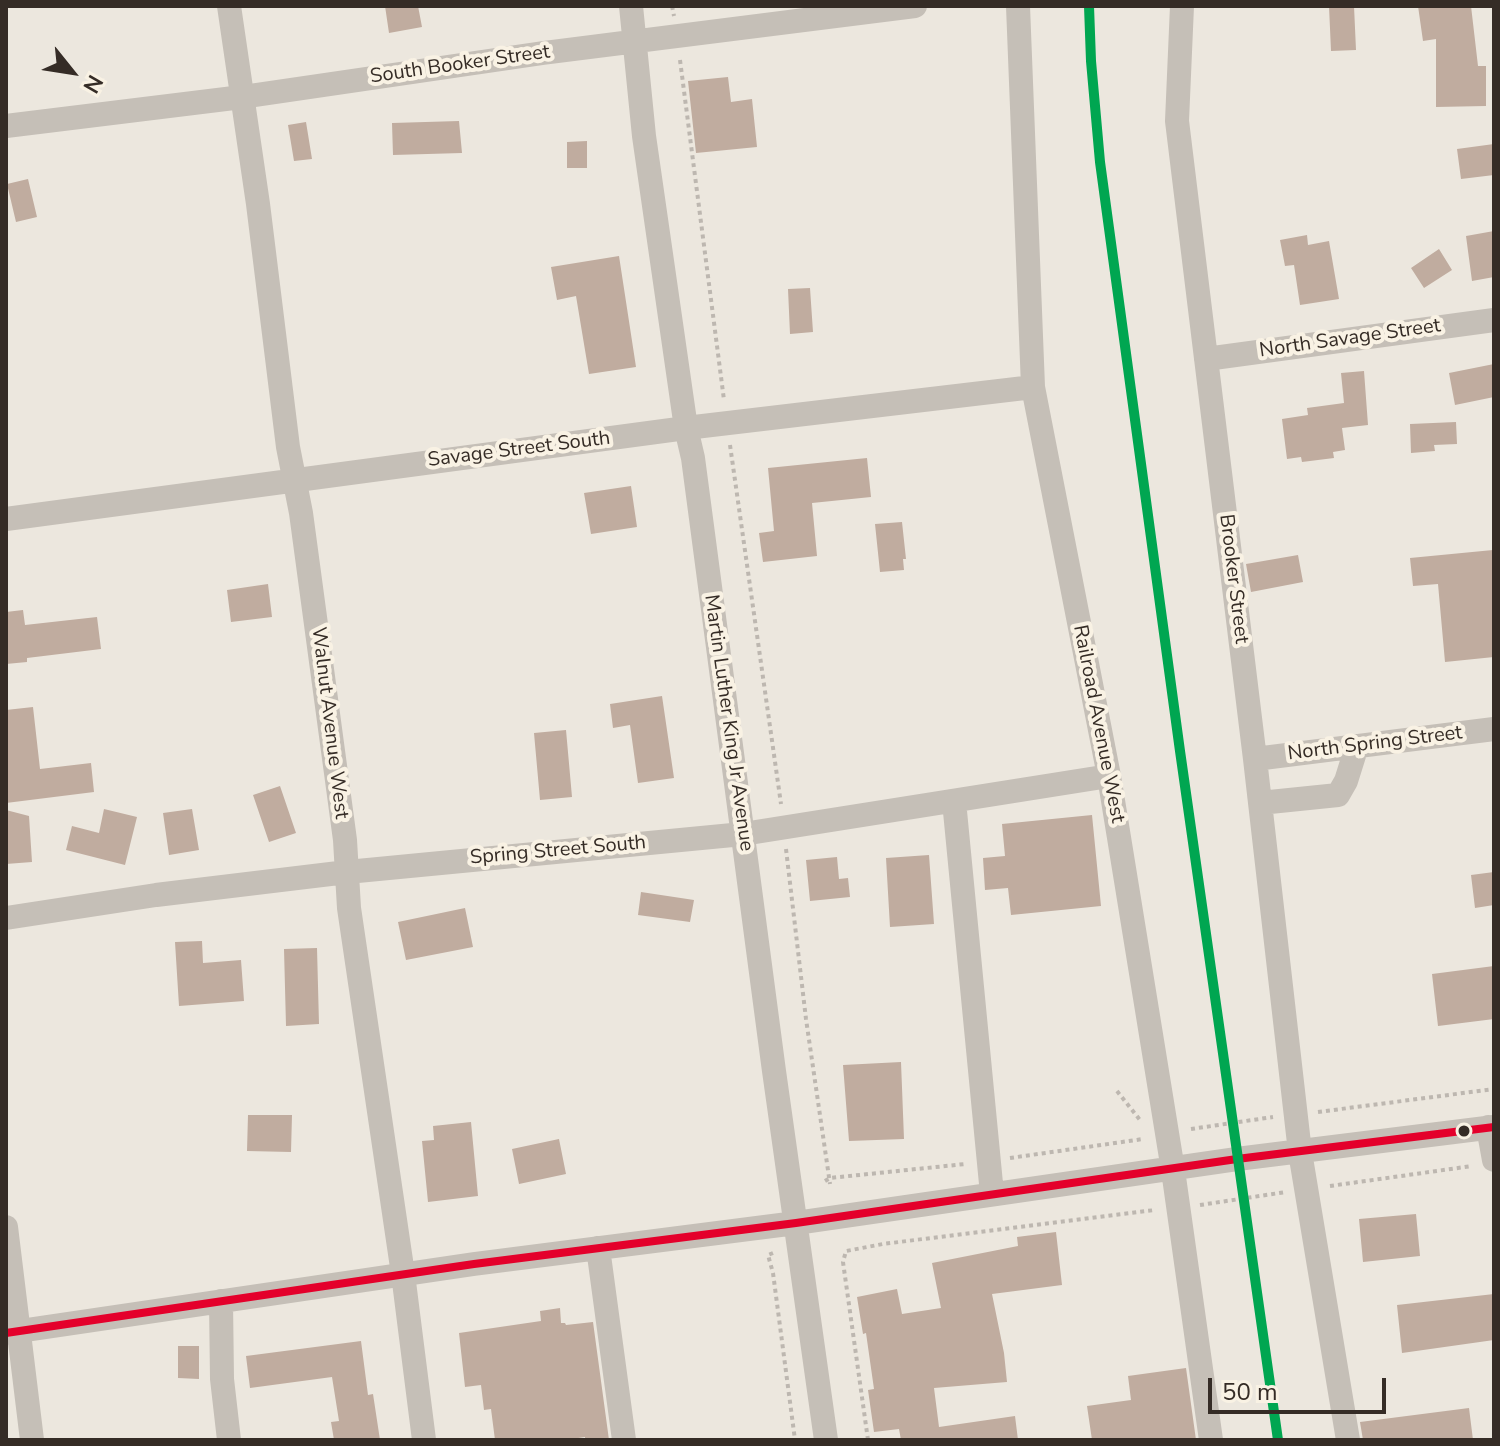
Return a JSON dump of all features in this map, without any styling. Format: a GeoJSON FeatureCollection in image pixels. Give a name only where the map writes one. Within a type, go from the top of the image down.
{"type":"FeatureCollection","features":[{"type":"Feature","properties":{"kind":"street","name":"Walnut Avenue West"},"geometry":{"type":"LineString","coordinates":[[229,6],[286,432],[303,528],[349,908],[424,1440]]}},
{"type":"Feature","properties":{"kind":"street","name":"Martin Luther King Jr Avenue"},"geometry":{"type":"LineString","coordinates":[[631,6],[644,136],[695,474],[826,1440]]}},
{"type":"Feature","properties":{"kind":"street","name":"South Booker Street"},"geometry":{"type":"LineString","coordinates":[[6,126],[915,6]]}},
{"type":"Feature","properties":{"kind":"street","name":"Railroad Avenue West"},"geometry":{"type":"LineString","coordinates":[[1018,6],[1033,387],[1109,776],[1173,1170],[1211,1440]]}},
{"type":"Feature","properties":{"kind":"street","name":"Brooker Street"},"geometry":{"type":"LineString","coordinates":[[1182,6],[1177,121],[1300,1152],[1348,1440]]}},
{"type":"Feature","properties":{"kind":"street","name":"North Savage Street"},"geometry":{"type":"LineString","coordinates":[[1206,359],[1494,320]]}},
{"type":"Feature","properties":{"kind":"street","name":"Savage Street South"},"geometry":{"type":"LineString","coordinates":[[6,519],[686,428],[1033,387]]}},
{"type":"Feature","properties":{"kind":"street","name":"North Spring Street"},"geometry":{"type":"LineString","coordinates":[[1255,759],[1494,729]]}},
{"type":"Feature","properties":{"kind":"street"},"geometry":{"type":"LineString","coordinates":[[1260,803],[1338,795],[1357,746]]}},
{"type":"Feature","properties":{"kind":"street","name":"Spring Street South"},"geometry":{"type":"LineString","coordinates":[[6,918],[156,895],[347,872],[743,834],[1109,776]]}},
{"type":"Feature","properties":{"kind":"street"},"geometry":{"type":"LineString","coordinates":[[954,801],[992,1194]]}},
{"type":"Feature","properties":{"kind":"street"},"geometry":{"type":"LineString","coordinates":[[13,1332],[403,1274],[1491,1127],[1488,1162]]}},
{"type":"Feature","properties":{"kind":"street"},"geometry":{"type":"LineString","coordinates":[[6,1227],[13,1332],[32,1440]]}},
{"type":"Feature","properties":{"kind":"street"},"geometry":{"type":"LineString","coordinates":[[598,1248],[624,1440]]}},
{"type":"Feature","properties":{"kind":"street"},"geometry":{"type":"LineString","coordinates":[[221,1301],[222,1379],[229,1440]]}},
{"type":"Feature","properties":{"kind":"path"},"geometry":{"type":"LineString","coordinates":[[672,6],[830,1184]]}},
{"type":"Feature","properties":{"kind":"path"},"geometry":{"type":"LineString","coordinates":[[1117,1091],[1145,1126]]}},
{"type":"Feature","properties":{"kind":"path"},"geometry":{"type":"LineString","coordinates":[[868,1440],[843,1262],[846,1251],[1178,1208],[1488,1162]]}},
{"type":"Feature","properties":{"kind":"path"},"geometry":{"type":"LineString","coordinates":[[773,1253],[768,1255],[777,1299],[795,1440]]}},
{"type":"Feature","properties":{"kind":"building"},"geometry":{"type":"Polygon","coordinates":[[[385,6],[418,6],[422,27],[389,33],[385,6]]]}},
{"type":"Feature","properties":{"kind":"building"},"geometry":{"type":"Polygon","coordinates":[[[1329,6],[1354,6],[1356,50],[1331,51],[1329,6]]]}},
{"type":"Feature","properties":{"kind":"building"},"geometry":{"type":"Polygon","coordinates":[[[1418,6],[1471,6],[1478,66],[1486,66],[1486,106],[1436,107],[1436,39],[1423,41],[1418,6]]]}},
{"type":"Feature","properties":{"kind":"building"},"geometry":{"type":"Polygon","coordinates":[[[728,77],[731,102],[752,99],[757,147],[696,153],[688,81],[728,77]]]}},
{"type":"Feature","properties":{"kind":"building"},"geometry":{"type":"Polygon","coordinates":[[[459,121],[462,153],[393,155],[392,123],[459,121]]]}},
{"type":"Feature","properties":{"kind":"building"},"geometry":{"type":"Polygon","coordinates":[[[306,122],[312,159],[294,161],[288,125],[306,122]]]}},
{"type":"Feature","properties":{"kind":"building"},"geometry":{"type":"Polygon","coordinates":[[[587,141],[587,168],[567,168],[567,142],[587,141]]]}},
{"type":"Feature","properties":{"kind":"building"},"geometry":{"type":"Polygon","coordinates":[[[1494,144],[1494,175],[1461,179],[1457,149],[1494,144]]]}},
{"type":"Feature","properties":{"kind":"building"},"geometry":{"type":"Polygon","coordinates":[[[28,179],[37,217],[16,222],[7,184],[28,179]]]}},
{"type":"Feature","properties":{"kind":"building"},"geometry":{"type":"Polygon","coordinates":[[[1494,231],[1494,277],[1472,281],[1466,236],[1494,231]]]}},
{"type":"Feature","properties":{"kind":"building"},"geometry":{"type":"Polygon","coordinates":[[[1307,235],[1308,245],[1329,241],[1339,299],[1300,305],[1294,265],[1285,266],[1280,240],[1307,235]]]}},
{"type":"Feature","properties":{"kind":"building"},"geometry":{"type":"Polygon","coordinates":[[[1439,249],[1452,270],[1424,288],[1411,268],[1439,249]]]}},
{"type":"Feature","properties":{"kind":"building"},"geometry":{"type":"Polygon","coordinates":[[[619,256],[636,367],[589,374],[576,296],[557,300],[551,267],[619,256]]]}},
{"type":"Feature","properties":{"kind":"building"},"geometry":{"type":"Polygon","coordinates":[[[810,288],[813,332],[790,334],[788,289],[810,288]]]}},
{"type":"Feature","properties":{"kind":"building"},"geometry":{"type":"Polygon","coordinates":[[[1494,364],[1494,397],[1455,405],[1449,373],[1494,364]]]}},
{"type":"Feature","properties":{"kind":"building"},"geometry":{"type":"Polygon","coordinates":[[[1364,371],[1368,425],[1342,428],[1345,450],[1333,452],[1334,458],[1302,462],[1301,457],[1287,459],[1282,419],[1308,415],[1307,408],[1344,403],[1341,373],[1364,371]]]}},
{"type":"Feature","properties":{"kind":"building"},"geometry":{"type":"Polygon","coordinates":[[[1456,422],[1457,444],[1434,445],[1435,451],[1411,453],[1410,424],[1456,422]]]}},
{"type":"Feature","properties":{"kind":"building"},"geometry":{"type":"Polygon","coordinates":[[[867,458],[871,497],[812,503],[817,556],[763,562],[759,533],[774,531],[768,468],[867,458]]]}},
{"type":"Feature","properties":{"kind":"building"},"geometry":{"type":"Polygon","coordinates":[[[631,486],[637,527],[591,534],[584,493],[631,486]]]}},
{"type":"Feature","properties":{"kind":"building"},"geometry":{"type":"Polygon","coordinates":[[[902,522],[906,559],[903,559],[904,570],[880,572],[875,524],[902,522]]]}},
{"type":"Feature","properties":{"kind":"building"},"geometry":{"type":"Polygon","coordinates":[[[1493,550],[1494,657],[1445,662],[1438,584],[1413,586],[1410,558],[1493,550]]]}},
{"type":"Feature","properties":{"kind":"building"},"geometry":{"type":"Polygon","coordinates":[[[1298,555],[1303,582],[1251,592],[1246,564],[1298,555]]]}},
{"type":"Feature","properties":{"kind":"building"},"geometry":{"type":"Polygon","coordinates":[[[268,584],[272,617],[231,622],[227,590],[268,584]]]}},
{"type":"Feature","properties":{"kind":"building"},"geometry":{"type":"Polygon","coordinates":[[[23,610],[25,625],[97,617],[101,649],[27,658],[27,662],[6,664],[6,612],[23,610]]]}},
{"type":"Feature","properties":{"kind":"building"},"geometry":{"type":"Polygon","coordinates":[[[662,696],[674,778],[638,783],[630,725],[613,728],[610,704],[662,696]]]}},
{"type":"Feature","properties":{"kind":"building"},"geometry":{"type":"Polygon","coordinates":[[[33,707],[40,769],[91,763],[94,792],[6,803],[6,710],[33,707]]]}},
{"type":"Feature","properties":{"kind":"building"},"geometry":{"type":"Polygon","coordinates":[[[566,730],[572,797],[540,800],[534,733],[566,730]]]}},
{"type":"Feature","properties":{"kind":"building"},"geometry":{"type":"Polygon","coordinates":[[[280,786],[296,833],[269,842],[253,795],[280,786]]]}},
{"type":"Feature","properties":{"kind":"building"},"geometry":{"type":"Polygon","coordinates":[[[104,809],[137,817],[125,865],[66,850],[72,826],[99,833],[104,809]]]}},
{"type":"Feature","properties":{"kind":"building"},"geometry":{"type":"Polygon","coordinates":[[[192,809],[199,850],[169,855],[163,813],[192,809]]]}},
{"type":"Feature","properties":{"kind":"building"},"geometry":{"type":"Polygon","coordinates":[[[6,810],[29,816],[32,862],[6,864],[6,810]]]}},
{"type":"Feature","properties":{"kind":"building"},"geometry":{"type":"Polygon","coordinates":[[[1092,815],[1101,906],[1011,915],[1008,888],[985,890],[983,858],[1005,856],[1002,824],[1092,815]]]}},
{"type":"Feature","properties":{"kind":"building"},"geometry":{"type":"Polygon","coordinates":[[[929,855],[934,924],[890,927],[886,858],[929,855]]]}},
{"type":"Feature","properties":{"kind":"building"},"geometry":{"type":"Polygon","coordinates":[[[837,857],[839,879],[848,878],[850,897],[810,901],[806,860],[837,857]]]}},
{"type":"Feature","properties":{"kind":"building"},"geometry":{"type":"Polygon","coordinates":[[[1494,872],[1494,905],[1475,908],[1471,875],[1494,872]]]}},
{"type":"Feature","properties":{"kind":"building"},"geometry":{"type":"Polygon","coordinates":[[[641,892],[694,900],[690,922],[638,915],[641,892]]]}},
{"type":"Feature","properties":{"kind":"building"},"geometry":{"type":"Polygon","coordinates":[[[465,908],[473,947],[406,960],[398,922],[465,908]]]}},
{"type":"Feature","properties":{"kind":"building"},"geometry":{"type":"Polygon","coordinates":[[[202,941],[203,963],[241,960],[244,1001],[179,1006],[175,942],[202,941]]]}},
{"type":"Feature","properties":{"kind":"building"},"geometry":{"type":"Polygon","coordinates":[[[317,948],[319,1024],[286,1026],[284,949],[317,948]]]}},
{"type":"Feature","properties":{"kind":"building"},"geometry":{"type":"Polygon","coordinates":[[[1494,966],[1494,1019],[1438,1026],[1432,974],[1494,966]]]}},
{"type":"Feature","properties":{"kind":"building"},"geometry":{"type":"Polygon","coordinates":[[[901,1062],[904,1139],[849,1141],[843,1065],[901,1062]]]}},
{"type":"Feature","properties":{"kind":"building"},"geometry":{"type":"Polygon","coordinates":[[[248,1115],[292,1115],[291,1152],[247,1151],[248,1115]]]}},
{"type":"Feature","properties":{"kind":"building"},"geometry":{"type":"Polygon","coordinates":[[[471,1122],[478,1196],[428,1202],[422,1141],[434,1140],[433,1126],[471,1122]]]}},
{"type":"Feature","properties":{"kind":"building"},"geometry":{"type":"Polygon","coordinates":[[[559,1139],[566,1174],[519,1184],[512,1149],[559,1139]]]}},
{"type":"Feature","properties":{"kind":"building"},"geometry":{"type":"Polygon","coordinates":[[[1416,1214],[1420,1256],[1363,1262],[1359,1219],[1416,1214]]]}},
{"type":"Feature","properties":{"kind":"building"},"geometry":{"type":"Polygon","coordinates":[[[1056,1232],[1062,1285],[992,1294],[1007,1382],[934,1388],[939,1427],[1015,1416],[1018,1440],[901,1440],[899,1429],[874,1432],[868,1390],[874,1389],[857,1297],[897,1289],[902,1314],[941,1308],[932,1263],[1018,1246],[1017,1237],[1056,1232]]]}},
{"type":"Feature","properties":{"kind":"building"},"geometry":{"type":"Polygon","coordinates":[[[1494,1294],[1494,1340],[1402,1353],[1397,1305],[1494,1294]]]}},
{"type":"Feature","properties":{"kind":"building"},"geometry":{"type":"Polygon","coordinates":[[[560,1308],[561,1323],[593,1322],[609,1440],[585,1440],[585,1437],[495,1440],[491,1409],[484,1410],[481,1385],[465,1387],[459,1333],[541,1321],[540,1311],[560,1308]]]}},
{"type":"Feature","properties":{"kind":"building"},"geometry":{"type":"Polygon","coordinates":[[[361,1341],[368,1395],[373,1394],[380,1440],[334,1440],[331,1422],[339,1421],[332,1377],[250,1388],[246,1356],[361,1341]]]}},
{"type":"Feature","properties":{"kind":"building"},"geometry":{"type":"Polygon","coordinates":[[[178,1346],[199,1346],[199,1379],[178,1378],[178,1346]]]}},
{"type":"Feature","properties":{"kind":"building"},"geometry":{"type":"Polygon","coordinates":[[[1186,1368],[1196,1440],[1092,1440],[1087,1406],[1131,1400],[1128,1376],[1186,1368]]]}},
{"type":"Feature","properties":{"kind":"building"},"geometry":{"type":"Polygon","coordinates":[[[1469,1408],[1473,1440],[1363,1440],[1360,1422],[1469,1408]]]}},
{"type":"Feature","properties":{"kind":"transit line"},"geometry":{"type":"LineString","coordinates":[[1089,6],[1100,162],[1278,1440]]}},
{"type":"Feature","properties":{"kind":"transit line"},"geometry":{"type":"LineString","coordinates":[[6,1333],[474,1264],[796,1223],[1237,1159],[1494,1127]]}}]}
